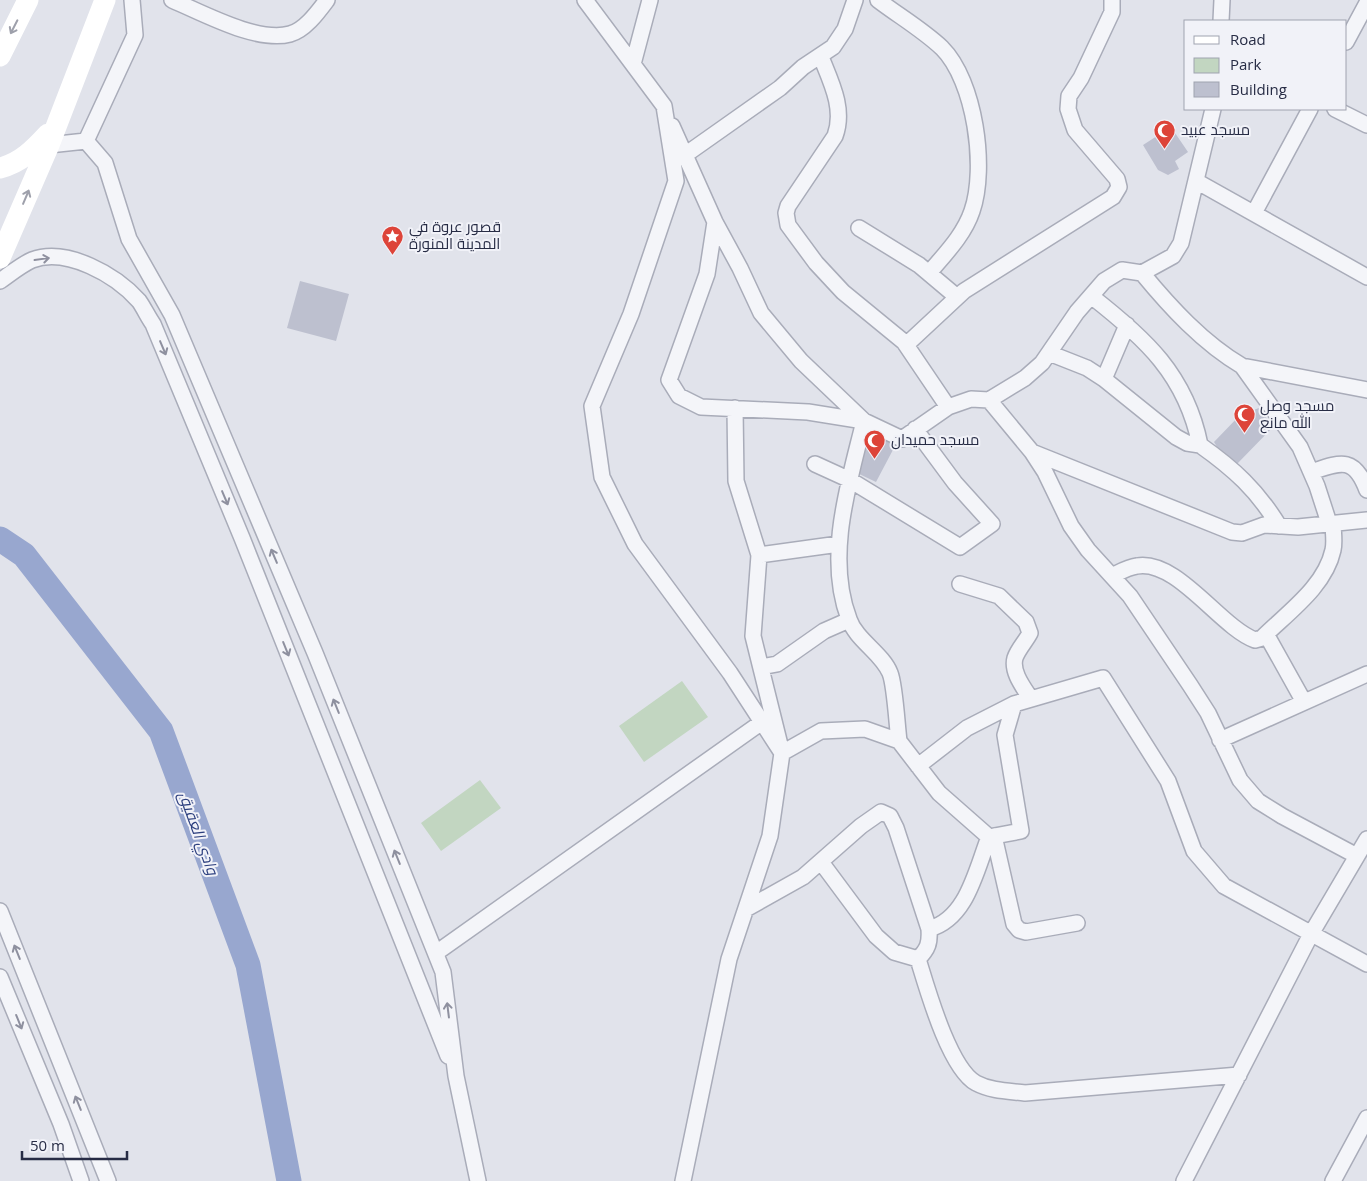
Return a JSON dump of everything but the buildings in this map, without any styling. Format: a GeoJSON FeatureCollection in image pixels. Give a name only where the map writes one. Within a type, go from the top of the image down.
{"type":"FeatureCollection","features":[{"type":"Feature","properties":{"kind":"main road"},"geometry":{"type":"LineString","coordinates":[[0,54],[28,0]]}},
{"type":"Feature","properties":{"kind":"main road"},"geometry":{"type":"LineString","coordinates":[[0,258],[48,145],[105,0]]}},
{"type":"Feature","properties":{"kind":"main road"},"geometry":{"type":"LineString","coordinates":[[0,168],[20,160],[30,153],[56,125]]}},
{"type":"Feature","properties":{"kind":"street"},"geometry":{"type":"LineString","coordinates":[[86,141],[135,35],[132,0]]}},
{"type":"Feature","properties":{"kind":"street"},"geometry":{"type":"LineString","coordinates":[[172,0],[234,26],[267,36],[292,34],[314,17],[327,0]]}},
{"type":"Feature","properties":{"kind":"street"},"geometry":{"type":"LineString","coordinates":[[585,0],[664,106],[715,222],[740,268],[761,313],[802,362],[864,421]]}},
{"type":"Feature","properties":{"kind":"street"},"geometry":{"type":"LineString","coordinates":[[633,64],[650,0]]}},
{"type":"Feature","properties":{"kind":"street"},"geometry":{"type":"LineString","coordinates":[[685,155],[780,88],[804,67],[833,47],[845,28],[855,0]]}},
{"type":"Feature","properties":{"kind":"street"},"geometry":{"type":"LineString","coordinates":[[878,0],[942,49],[968,93],[978,161],[977,190],[972,210],[964,229],[929,273]]}},
{"type":"Feature","properties":{"kind":"street"},"geometry":{"type":"LineString","coordinates":[[906,345],[957,296],[986,276],[1092,212],[1116,193],[1119,187],[1117,179],[1075,130],[1068,109],[1069,96],[1081,78],[1112,12],[1112,0]]}},
{"type":"Feature","properties":{"kind":"street"},"geometry":{"type":"LineString","coordinates":[[1221,20],[1222,0]]}},
{"type":"Feature","properties":{"kind":"street"},"geometry":{"type":"LineString","coordinates":[[1347,40],[1367,3]]}},
{"type":"Feature","properties":{"kind":"street"},"geometry":{"type":"LineString","coordinates":[[820,57],[834,90],[840,124],[835,136],[788,206],[786,220],[816,262],[843,292],[906,345],[948,407]]}},
{"type":"Feature","properties":{"kind":"street"},"geometry":{"type":"LineString","coordinates":[[664,106],[676,181],[631,314],[592,406],[602,477],[635,544],[730,673],[782,753]]}},
{"type":"Feature","properties":{"kind":"street"},"geometry":{"type":"LineString","coordinates":[[715,222],[707,274],[668,380],[679,396],[702,407],[808,412],[864,421],[902,439],[948,407],[971,399],[990,400],[1025,378],[1042,363],[1104,281],[1122,270],[1142,273],[1174,256],[1181,243],[1214,110]]}},
{"type":"Feature","properties":{"kind":"street"},"geometry":{"type":"LineString","coordinates":[[1254,214],[1309,110]]}},
{"type":"Feature","properties":{"kind":"street"},"geometry":{"type":"LineString","coordinates":[[1337,110],[1367,125]]}},
{"type":"Feature","properties":{"kind":"street"},"geometry":{"type":"LineString","coordinates":[[48,145],[86,141]]}},
{"type":"Feature","properties":{"kind":"street"},"geometry":{"type":"LineString","coordinates":[[86,141],[105,163],[129,239],[172,315],[315,653],[443,972],[456,1076],[478,1181]]}},
{"type":"Feature","properties":{"kind":"street"},"geometry":{"type":"LineString","coordinates":[[1196,181],[1367,277]]}},
{"type":"Feature","properties":{"kind":"street"},"geometry":{"type":"LineString","coordinates":[[858,228],[929,273],[957,296]]}},
{"type":"Feature","properties":{"kind":"street"},"geometry":{"type":"LineString","coordinates":[[0,281],[33,260],[56,257],[85,264],[125,288],[140,302],[153,324],[242,538],[456,1076]]}},
{"type":"Feature","properties":{"kind":"street"},"geometry":{"type":"LineString","coordinates":[[1142,273],[1166,303],[1225,356],[1242,366],[1367,390]]}},
{"type":"Feature","properties":{"kind":"street"},"geometry":{"type":"LineString","coordinates":[[1091,296],[1127,325],[1168,366],[1187,403],[1200,445]]}},
{"type":"Feature","properties":{"kind":"street"},"geometry":{"type":"LineString","coordinates":[[1104,379],[1127,325]]}},
{"type":"Feature","properties":{"kind":"street"},"geometry":{"type":"LineString","coordinates":[[1049,353],[1087,368],[1104,379],[1176,437],[1187,443],[1200,445],[1227,464],[1251,485],[1279,526]]}},
{"type":"Feature","properties":{"kind":"street"},"geometry":{"type":"LineString","coordinates":[[1112,576],[1139,565],[1163,571],[1197,594],[1245,636],[1255,640],[1266,634],[1309,594],[1323,574],[1333,550],[1331,523],[1300,447],[1242,366]]}},
{"type":"Feature","properties":{"kind":"street"},"geometry":{"type":"LineString","coordinates":[[990,400],[1032,452],[1045,472],[1071,526],[1088,550],[1130,596],[1190,685],[1208,713],[1240,780],[1258,801],[1356,856]]}},
{"type":"Feature","properties":{"kind":"street"},"geometry":{"type":"LineString","coordinates":[[683,1181],[729,959],[770,836],[782,753],[753,636],[759,555],[736,481],[735,408]]}},
{"type":"Feature","properties":{"kind":"street"},"geometry":{"type":"LineString","coordinates":[[864,421],[850,480],[839,544],[841,581],[849,620],[890,674],[899,741],[939,793],[992,836],[1014,924],[1019,930],[1026,932],[1077,923]]}},
{"type":"Feature","properties":{"kind":"street"},"geometry":{"type":"LineString","coordinates":[[815,464],[850,480],[960,547],[992,524],[955,483],[915,429]]}},
{"type":"Feature","properties":{"kind":"street"},"geometry":{"type":"LineString","coordinates":[[1032,452],[1232,532],[1242,533],[1264,525],[1298,527],[1367,520]]}},
{"type":"Feature","properties":{"kind":"street"},"geometry":{"type":"LineString","coordinates":[[1311,472],[1336,464],[1351,465],[1356,468],[1366,487]]}},
{"type":"Feature","properties":{"kind":"street"},"geometry":{"type":"LineString","coordinates":[[759,555],[839,544]]}},
{"type":"Feature","properties":{"kind":"street"},"geometry":{"type":"LineString","coordinates":[[960,584],[999,596],[1026,622],[1030,633],[1015,657],[1014,663],[1020,682],[1031,699]]}},
{"type":"Feature","properties":{"kind":"street"},"geometry":{"type":"LineString","coordinates":[[761,667],[777,664],[824,631],[849,620]]}},
{"type":"Feature","properties":{"kind":"street"},"geometry":{"type":"LineString","coordinates":[[1266,634],[1304,702]]}},
{"type":"Feature","properties":{"kind":"street"},"geometry":{"type":"LineString","coordinates":[[1220,740],[1367,674]]}},
{"type":"Feature","properties":{"kind":"street"},"geometry":{"type":"LineString","coordinates":[[918,766],[967,728],[1014,704],[1103,678],[1168,781],[1194,851],[1224,886],[1367,964]]}},
{"type":"Feature","properties":{"kind":"street"},"geometry":{"type":"LineString","coordinates":[[992,836],[1021,831],[1005,734],[1014,704]]}},
{"type":"Feature","properties":{"kind":"street"},"geometry":{"type":"LineString","coordinates":[[436,954],[762,722]]}},
{"type":"Feature","properties":{"kind":"street"},"geometry":{"type":"LineString","coordinates":[[782,753],[822,731],[865,729],[899,741]]}},
{"type":"Feature","properties":{"kind":"street"},"geometry":{"type":"LineString","coordinates":[[746,909],[803,877],[874,815],[881,812],[890,816],[896,828],[929,929],[930,941],[927,950],[918,959]]}},
{"type":"Feature","properties":{"kind":"street"},"geometry":{"type":"LineString","coordinates":[[929,929],[940,926],[954,916],[962,904],[992,836]]}},
{"type":"Feature","properties":{"kind":"street"},"geometry":{"type":"LineString","coordinates":[[1184,1181],[1311,934],[1367,839]]}},
{"type":"Feature","properties":{"kind":"street"},"geometry":{"type":"LineString","coordinates":[[821,862],[876,936],[894,952],[908,958],[918,959]]}},
{"type":"Feature","properties":{"kind":"street"},"geometry":{"type":"LineString","coordinates":[[0,911],[108,1181]]}},
{"type":"Feature","properties":{"kind":"street"},"geometry":{"type":"LineString","coordinates":[[918,959],[941,1030],[965,1072],[974,1082],[989,1089],[1024,1093],[1239,1075]]}},
{"type":"Feature","properties":{"kind":"street"},"geometry":{"type":"LineString","coordinates":[[0,977],[61,1124],[81,1181]]}},
{"type":"Feature","properties":{"kind":"street"},"geometry":{"type":"LineString","coordinates":[[1333,1181],[1367,1118]]}},
{"type":"Feature","properties":{"kind":"green space"},"geometry":{"type":"Polygon","coordinates":[[[682,681],[708,717],[644,762],[619,726],[682,681]]]}},
{"type":"Feature","properties":{"kind":"green space"},"geometry":{"type":"Polygon","coordinates":[[[480,780],[501,808],[441,851],[421,823],[480,780]]]}},
{"type":"Feature","properties":{"kind":"waterway","name":"وادي العقيق"},"geometry":{"type":"LineString","coordinates":[[0,539],[24,555],[161,731],[248,965],[289,1181]]}},
{"type":"Feature","properties":{"kind":"place","name":"مسجد عبيد"},"geometry":{"type":"Point","coordinates":[1165,149]}},
{"type":"Feature","properties":{"kind":"place","name":"قصور عروة في المدينة المنورة"},"geometry":{"type":"Point","coordinates":[393,255]}},
{"type":"Feature","properties":{"kind":"place","name":"مسجد وصل الله مانع"},"geometry":{"type":"Point","coordinates":[1244,434]}},
{"type":"Feature","properties":{"kind":"place","name":"مسجد حميدان"},"geometry":{"type":"Point","coordinates":[875,459]}}]}
